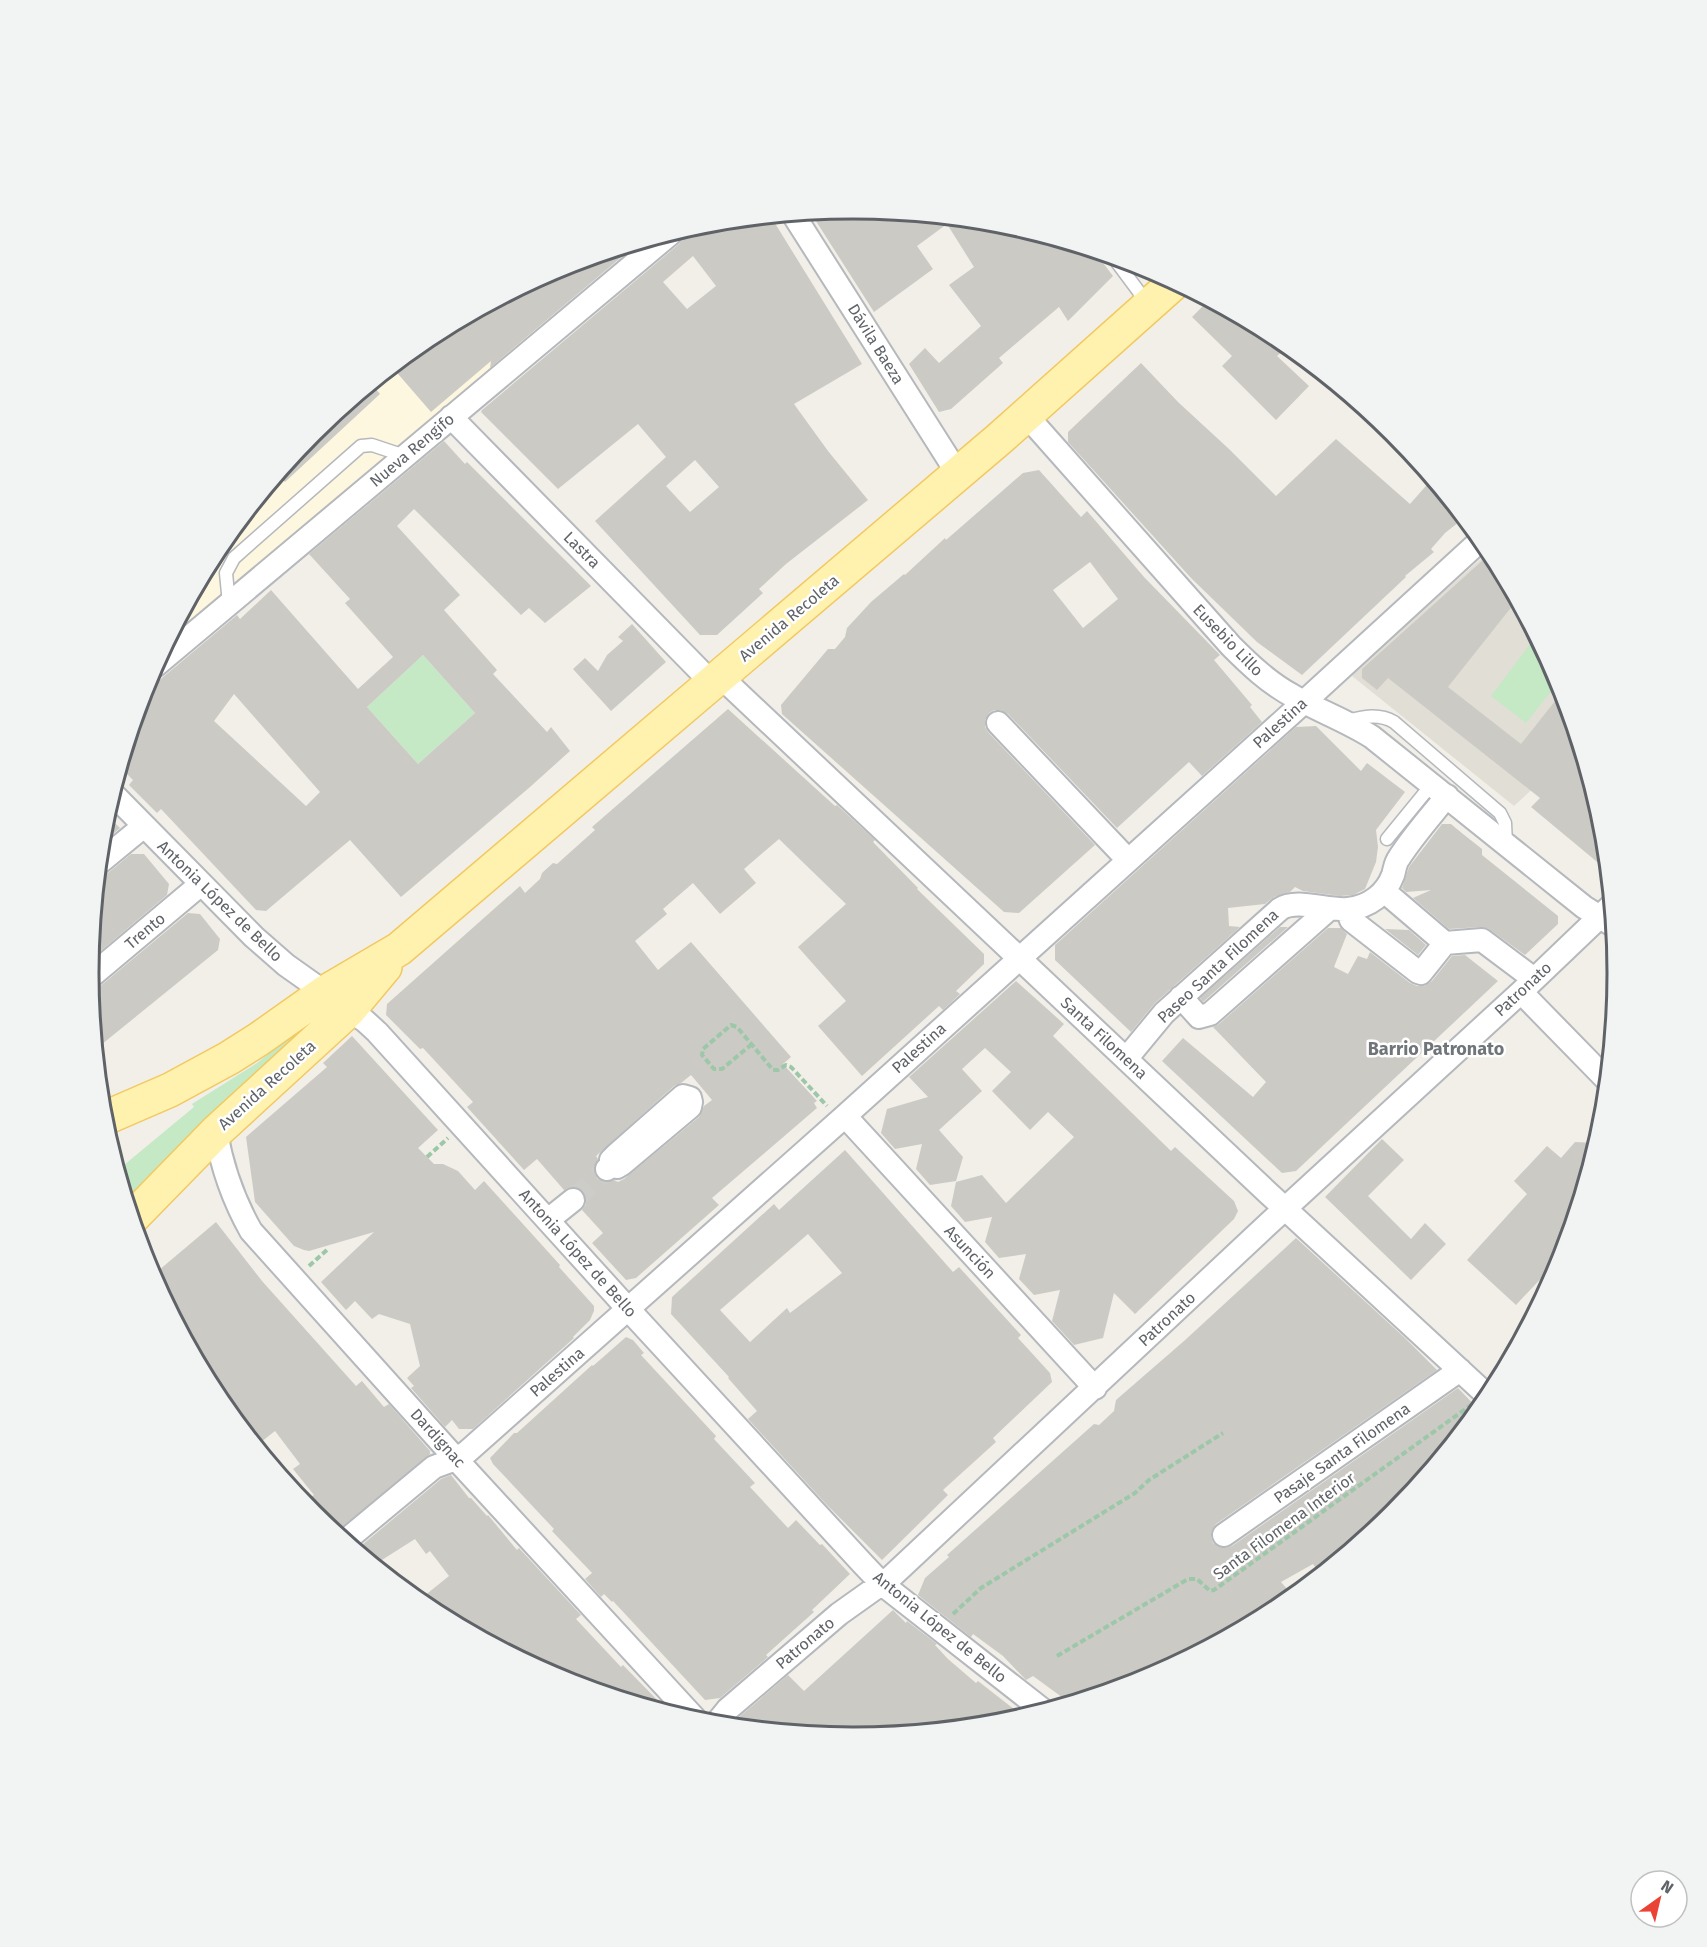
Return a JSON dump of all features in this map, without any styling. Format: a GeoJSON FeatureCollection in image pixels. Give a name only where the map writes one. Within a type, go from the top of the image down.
{"type":"FeatureCollection","features":[{"type":"Feature","properties":{"kind":"main road","name":"Avenida Recoleta"},"geometry":{"type":"LineString","coordinates":[[138,1212],[337,1002],[958,474],[1168,288]]}},
{"type":"Feature","properties":{"kind":"main road","name":"Avenida Recoleta"},"geometry":{"type":"LineString","coordinates":[[112,1115],[170,1090],[259,1039],[337,1002]]}},
{"type":"Feature","properties":{"kind":"street","name":"Dávila Baeza"},"geometry":{"type":"LineString","coordinates":[[798,222],[958,474]]}},
{"type":"Feature","properties":{"kind":"street","name":"Nueva Rengifo"},"geometry":{"type":"LineString","coordinates":[[171,652],[656,246]]}},
{"type":"Feature","properties":{"kind":"street","name":"Eusebio Lillo"},"geometry":{"type":"LineString","coordinates":[[1026,415],[1231,646],[1268,680],[1304,702],[1345,721],[1372,737],[1584,907],[1605,915]]}},
{"type":"Feature","properties":{"kind":"street","name":"Lastra"},"geometry":{"type":"LineString","coordinates":[[451,417],[716,680]]}},
{"type":"Feature","properties":{"kind":"street","name":"Palestina"},"geometry":{"type":"LineString","coordinates":[[351,1536],[434,1467],[456,1459],[628,1310],[1475,546]]}},
{"type":"Feature","properties":{"kind":"street","name":"Santa Filomena"},"geometry":{"type":"LineString","coordinates":[[716,680],[1019,958],[1482,1391]]}},
{"type":"Feature","properties":{"kind":"street"},"geometry":{"type":"LineString","coordinates":[[998,723],[1128,860]]}},
{"type":"Feature","properties":{"kind":"street"},"geometry":{"type":"LineString","coordinates":[[1439,790],[1397,860],[1394,872],[1384,891],[1445,943],[1482,940],[1528,985],[1602,1074]]}},
{"type":"Feature","properties":{"kind":"street","name":"Antonia López de Bello"},"geometry":{"type":"LineString","coordinates":[[119,801],[254,937],[286,965],[377,1032],[628,1310],[882,1584],[1037,1705]]}},
{"type":"Feature","properties":{"kind":"street"},"geometry":{"type":"LineString","coordinates":[[108,855],[144,826]]}},
{"type":"Feature","properties":{"kind":"street","name":"Trento"},"geometry":{"type":"LineString","coordinates":[[99,969],[201,884]]}},
{"type":"Feature","properties":{"kind":"street","name":"Paseo Santa Filomena"},"geometry":{"type":"LineString","coordinates":[[1126,1059],[1164,1013],[1286,905],[1338,909],[1367,904],[1384,891]]}},
{"type":"Feature","properties":{"kind":"street"},"geometry":{"type":"LineString","coordinates":[[1181,997],[1199,1017],[1210,1014],[1338,909],[1421,973],[1445,943]]}},
{"type":"Feature","properties":{"kind":"street","name":"Patronato"},"geometry":{"type":"LineString","coordinates":[[722,1717],[850,1605],[900,1569],[1285,1208],[1528,985],[1606,919]]}},
{"type":"Feature","properties":{"kind":"street","name":"Asunción"},"geometry":{"type":"LineString","coordinates":[[843,1118],[1095,1388]]}},
{"type":"Feature","properties":{"kind":"street","name":"Dardignac"},"geometry":{"type":"LineString","coordinates":[[216,1132],[224,1172],[240,1212],[251,1231],[456,1459],[686,1709]]}},
{"type":"Feature","properties":{"kind":"street"},"geometry":{"type":"LineString","coordinates":[[548,1220],[573,1200]]}},
{"type":"Feature","properties":{"kind":"street","name":"Pasaje Santa Filomena"},"geometry":{"type":"LineString","coordinates":[[1224,1535],[1460,1370]]}},
{"type":"Feature","properties":{"kind":"lane"},"geometry":{"type":"LineString","coordinates":[[1122,269],[1149,305]]}},
{"type":"Feature","properties":{"kind":"lane"},"geometry":{"type":"LineString","coordinates":[[229,604],[226,573],[234,558],[361,446],[372,446],[405,456]]}},
{"type":"Feature","properties":{"kind":"lane"},"geometry":{"type":"LineString","coordinates":[[1345,721],[1374,715],[1394,722],[1500,813],[1505,823],[1506,844]]}},
{"type":"Feature","properties":{"kind":"lane"},"geometry":{"type":"LineString","coordinates":[[1387,839],[1439,790]]}},
{"type":"Feature","properties":{"kind":"path"},"geometry":{"type":"LineString","coordinates":[[752,1044],[722,1069],[714,1069],[702,1055],[702,1049],[731,1026],[737,1027],[752,1044],[773,1070],[786,1065],[791,1067],[843,1118]]}},
{"type":"Feature","properties":{"kind":"path","name":"Santa Filomena Interior"},"geometry":{"type":"LineString","coordinates":[[1057,1656],[1188,1579],[1197,1579],[1210,1591],[1214,1590],[1469,1409]]}},
{"type":"Feature","properties":{"kind":"path"},"geometry":{"type":"LineString","coordinates":[[939,1628],[981,1588],[1139,1490],[1149,1480],[1223,1432]]}},
{"type":"Feature","properties":{"kind":"shaded area"},"geometry":{"type":"Polygon","coordinates":[[[618,257],[438,418],[179,637],[226,554],[255,514],[286,476],[356,406],[434,346],[476,320],[565,276],[618,257]]]}},
{"type":"Feature","properties":{"kind":"shaded area"},"geometry":{"type":"Polygon","coordinates":[[[1483,557],[1530,640],[1551,685],[1574,751],[1514,806],[1352,676],[1357,668],[1483,557]]]}},
{"type":"Feature","properties":{"kind":"green space"},"geometry":{"type":"Polygon","coordinates":[[[1531,642],[1553,689],[1526,723],[1491,696],[1531,642]]]}},
{"type":"Feature","properties":{"kind":"green space"},"geometry":{"type":"Polygon","coordinates":[[[423,655],[475,713],[418,764],[367,707],[423,655]]]}},
{"type":"Feature","properties":{"kind":"green space"},"geometry":{"type":"Polygon","coordinates":[[[318,1016],[133,1195],[124,1165],[194,1107],[192,1104],[257,1063],[318,1016]]]}},
{"type":"Feature","properties":{"kind":"building"},"geometry":{"type":"Polygon","coordinates":[[[854,219],[946,225],[917,246],[933,269],[874,312],[816,221],[854,219]]]}},
{"type":"Feature","properties":{"kind":"building"},"geometry":{"type":"Polygon","coordinates":[[[775,223],[862,364],[794,404],[868,500],[786,564],[759,589],[763,593],[717,635],[700,635],[595,521],[666,457],[638,424],[558,489],[481,412],[682,239],[706,233],[775,223]],[[693,256],[663,282],[687,309],[716,286],[693,256]],[[695,460],[666,486],[690,512],[719,487],[695,460]]]}},
{"type":"Feature","properties":{"kind":"building"},"geometry":{"type":"Polygon","coordinates":[[[947,225],[1001,233],[1096,259],[1102,261],[1113,276],[1068,321],[1059,307],[999,358],[1003,363],[951,409],[939,412],[909,364],[925,348],[939,363],[981,326],[949,285],[974,267],[947,225]]]}},
{"type":"Feature","properties":{"kind":"building"},"geometry":{"type":"Polygon","coordinates":[[[623,255],[490,368],[491,361],[431,412],[397,373],[476,320],[520,297],[565,276],[623,255]]]}},
{"type":"Feature","properties":{"kind":"building"},"geometry":{"type":"Polygon","coordinates":[[[1203,306],[1231,320],[1281,352],[1277,356],[1309,386],[1276,420],[1222,366],[1232,356],[1192,317],[1203,306]]]}},
{"type":"Feature","properties":{"kind":"building"},"geometry":{"type":"Polygon","coordinates":[[[1141,363],[1178,402],[1276,496],[1336,439],[1410,504],[1428,484],[1458,523],[1431,549],[1434,552],[1405,576],[1302,675],[1257,642],[1191,578],[1068,442],[1068,432],[1141,363]]]}},
{"type":"Feature","properties":{"kind":"building"},"geometry":{"type":"Polygon","coordinates":[[[376,389],[380,394],[285,482],[283,480],[286,476],[320,440],[376,389]]]}},
{"type":"Feature","properties":{"kind":"building"},"geometry":{"type":"Polygon","coordinates":[[[444,441],[591,586],[545,623],[529,608],[521,615],[414,509],[397,526],[460,595],[444,610],[497,670],[493,674],[547,732],[551,727],[570,751],[401,897],[350,840],[266,911],[256,910],[161,809],[157,813],[129,785],[133,780],[126,773],[139,731],[157,682],[237,615],[240,619],[271,590],[358,689],[393,657],[345,603],[350,599],[309,554],[444,441]],[[423,655],[367,707],[418,764],[475,713],[423,655]],[[234,694],[214,721],[306,806],[320,792],[234,694]]]}},
{"type":"Feature","properties":{"kind":"building"},"geometry":{"type":"Polygon","coordinates":[[[1039,470],[1081,517],[1087,511],[1144,577],[1220,655],[1214,660],[1252,705],[1250,707],[1262,722],[1202,776],[1189,762],[1117,828],[1008,714],[1001,710],[989,713],[985,720],[988,732],[1095,845],[1019,913],[1004,912],[782,714],[781,705],[828,649],[835,649],[845,637],[847,628],[871,602],[1023,473],[1039,470]],[[1090,562],[1053,590],[1083,628],[1118,599],[1090,562]]]}},
{"type":"Feature","properties":{"kind":"building"},"geometry":{"type":"Polygon","coordinates":[[[1483,560],[1486,563],[1512,606],[1448,687],[1521,744],[1556,699],[1582,778],[1594,826],[1600,865],[1531,807],[1540,798],[1388,678],[1377,690],[1362,678],[1362,669],[1483,560]]]}},
{"type":"Feature","properties":{"kind":"building"},"geometry":{"type":"Polygon","coordinates":[[[632,624],[666,662],[611,711],[573,669],[585,658],[598,671],[607,655],[623,641],[618,637],[632,624]]]}},
{"type":"Feature","properties":{"kind":"building"},"geometry":{"type":"Polygon","coordinates":[[[728,709],[875,840],[873,842],[917,889],[984,954],[984,964],[956,991],[960,994],[943,1010],[939,1006],[862,1076],[818,1026],[846,1001],[798,947],[846,904],[779,839],[744,869],[756,883],[720,914],[693,883],[663,909],[667,914],[635,941],[658,970],[691,942],[791,1057],[783,1064],[817,1101],[814,1103],[817,1108],[712,1198],[719,1205],[636,1278],[626,1280],[592,1243],[603,1233],[582,1210],[586,1204],[583,1191],[577,1187],[564,1190],[537,1159],[524,1170],[467,1107],[473,1102],[423,1048],[420,1049],[386,1015],[387,1004],[520,886],[525,893],[553,863],[557,864],[595,830],[592,827],[728,709]],[[691,1075],[674,1086],[596,1156],[598,1159],[594,1170],[597,1178],[602,1182],[614,1180],[618,1182],[624,1179],[699,1117],[704,1106],[712,1100],[691,1075]]]}},
{"type":"Feature","properties":{"kind":"building"},"geometry":{"type":"Polygon","coordinates":[[[1316,726],[1361,771],[1367,763],[1405,792],[1376,830],[1378,847],[1376,862],[1365,889],[1353,895],[1340,896],[1303,891],[1295,887],[1290,892],[1274,897],[1265,904],[1228,908],[1229,926],[1240,927],[1155,1003],[1131,1032],[1055,960],[1055,945],[1296,727],[1316,726]]]}},
{"type":"Feature","properties":{"kind":"building"},"geometry":{"type":"Polygon","coordinates":[[[114,822],[120,828],[112,835],[114,822]]]}},
{"type":"Feature","properties":{"kind":"building"},"geometry":{"type":"Polygon","coordinates":[[[1442,824],[1451,824],[1482,849],[1482,855],[1558,916],[1558,924],[1525,955],[1489,929],[1481,927],[1449,929],[1413,898],[1431,890],[1406,892],[1402,888],[1409,867],[1442,824]]]}},
{"type":"Feature","properties":{"kind":"building"},"geometry":{"type":"Polygon","coordinates":[[[131,854],[144,854],[169,884],[167,895],[100,952],[105,875],[131,854]]]}},
{"type":"Feature","properties":{"kind":"building"},"geometry":{"type":"Polygon","coordinates":[[[188,913],[200,914],[220,939],[218,950],[103,1044],[100,987],[188,913]]]}},
{"type":"Feature","properties":{"kind":"building"},"geometry":{"type":"Polygon","coordinates":[[[1280,927],[1288,927],[1203,1002],[1200,998],[1280,927]]]}},
{"type":"Feature","properties":{"kind":"building"},"geometry":{"type":"Polygon","coordinates":[[[1328,928],[1341,928],[1347,934],[1334,967],[1348,974],[1358,956],[1367,959],[1370,952],[1410,983],[1424,986],[1432,981],[1452,956],[1465,955],[1498,981],[1296,1171],[1282,1173],[1162,1061],[1183,1038],[1253,1097],[1266,1082],[1213,1027],[1328,928]]]}},
{"type":"Feature","properties":{"kind":"building"},"geometry":{"type":"Polygon","coordinates":[[[1385,929],[1409,930],[1426,945],[1418,955],[1385,929]]]}},
{"type":"Feature","properties":{"kind":"building"},"geometry":{"type":"Polygon","coordinates":[[[1016,981],[1064,1024],[1053,1036],[1171,1151],[1175,1147],[1234,1201],[1238,1211],[1234,1219],[1135,1314],[1114,1293],[1103,1338],[1074,1345],[1052,1321],[1060,1290],[1034,1295],[1019,1279],[1026,1254],[999,1258],[985,1242],[992,1217],[965,1222],[951,1206],[956,1182],[982,1175],[1006,1203],[1074,1137],[1048,1112],[1030,1130],[992,1091],[1011,1072],[985,1048],[962,1069],[982,1091],[939,1130],[963,1157],[956,1181],[930,1185],[916,1169],[922,1144],[895,1149],[881,1133],[887,1109],[928,1097],[909,1077],[1016,981]]]}},
{"type":"Feature","properties":{"kind":"building"},"geometry":{"type":"Polygon","coordinates":[[[352,1036],[438,1130],[418,1148],[434,1164],[443,1164],[458,1171],[475,1190],[484,1181],[594,1306],[590,1320],[574,1338],[473,1429],[459,1429],[452,1420],[445,1427],[411,1388],[414,1386],[407,1378],[420,1366],[410,1324],[379,1314],[372,1319],[355,1301],[346,1310],[321,1282],[374,1232],[309,1251],[304,1250],[294,1246],[255,1202],[246,1137],[327,1067],[323,1063],[352,1036]]]}},
{"type":"Feature","properties":{"kind":"building"},"geometry":{"type":"Polygon","coordinates":[[[1382,1139],[1404,1160],[1368,1196],[1411,1239],[1425,1223],[1446,1244],[1411,1280],[1325,1197],[1382,1139]]]}},
{"type":"Feature","properties":{"kind":"building"},"geometry":{"type":"Polygon","coordinates":[[[1575,1142],[1589,1143],[1568,1216],[1551,1262],[1546,1274],[1516,1305],[1467,1260],[1527,1194],[1514,1181],[1547,1146],[1561,1158],[1575,1142]]]}},
{"type":"Feature","properties":{"kind":"building"},"geometry":{"type":"Polygon","coordinates":[[[845,1150],[953,1272],[959,1267],[1021,1335],[1018,1338],[1050,1373],[1052,1382],[993,1438],[996,1442],[943,1490],[948,1495],[882,1560],[825,1503],[748,1419],[757,1411],[671,1314],[672,1297],[774,1204],[779,1210],[845,1150]],[[808,1234],[720,1310],[750,1342],[787,1308],[790,1313],[842,1273],[808,1234]]]}},
{"type":"Feature","properties":{"kind":"building"},"geometry":{"type":"Polygon","coordinates":[[[216,1222],[262,1281],[356,1386],[362,1381],[384,1407],[389,1404],[430,1451],[430,1454],[342,1527],[311,1497],[314,1495],[293,1469],[300,1464],[275,1431],[262,1441],[226,1393],[200,1351],[160,1270],[216,1222]]]}},
{"type":"Feature","properties":{"kind":"building"},"geometry":{"type":"Polygon","coordinates":[[[1296,1238],[1437,1370],[1216,1524],[1211,1537],[1213,1543],[1219,1547],[1232,1546],[1458,1388],[1473,1404],[1421,1471],[1387,1507],[1317,1569],[1313,1564],[1281,1582],[1288,1590],[1273,1601],[1231,1627],[1142,1671],[1063,1698],[1033,1676],[1026,1680],[1003,1656],[973,1634],[971,1637],[918,1595],[925,1578],[949,1557],[947,1555],[1094,1424],[1099,1425],[1114,1411],[1116,1400],[1296,1238]]]}},
{"type":"Feature","properties":{"kind":"building"},"geometry":{"type":"Polygon","coordinates":[[[626,1337],[633,1340],[644,1353],[641,1355],[716,1436],[714,1439],[755,1483],[750,1487],[788,1528],[796,1520],[850,1574],[812,1610],[814,1612],[766,1655],[768,1657],[720,1698],[705,1700],[613,1601],[604,1594],[601,1597],[585,1579],[592,1573],[552,1531],[554,1529],[490,1458],[514,1433],[517,1433],[626,1337]]]}},
{"type":"Feature","properties":{"kind":"building"},"geometry":{"type":"Polygon","coordinates":[[[451,1475],[517,1550],[519,1548],[581,1615],[576,1619],[621,1667],[623,1665],[660,1702],[565,1671],[476,1627],[434,1601],[426,1595],[449,1576],[430,1551],[426,1554],[415,1539],[380,1561],[361,1545],[441,1479],[451,1475]]]}},
{"type":"Feature","properties":{"kind":"building"},"geometry":{"type":"Polygon","coordinates":[[[893,1610],[906,1623],[907,1621],[937,1644],[935,1645],[948,1659],[976,1683],[978,1681],[1016,1710],[952,1722],[854,1728],[804,1726],[737,1719],[788,1675],[804,1691],[893,1610]]]}},
{"type":"Feature","properties":{"kind":"tunnel"},"geometry":{"type":"LineString","coordinates":[[573,1200],[607,1169]]}},
{"type":"Feature","properties":{"kind":"district","name":"Barrio Patronato"},"geometry":{"type":"Point","coordinates":[1436,1049]}}]}
